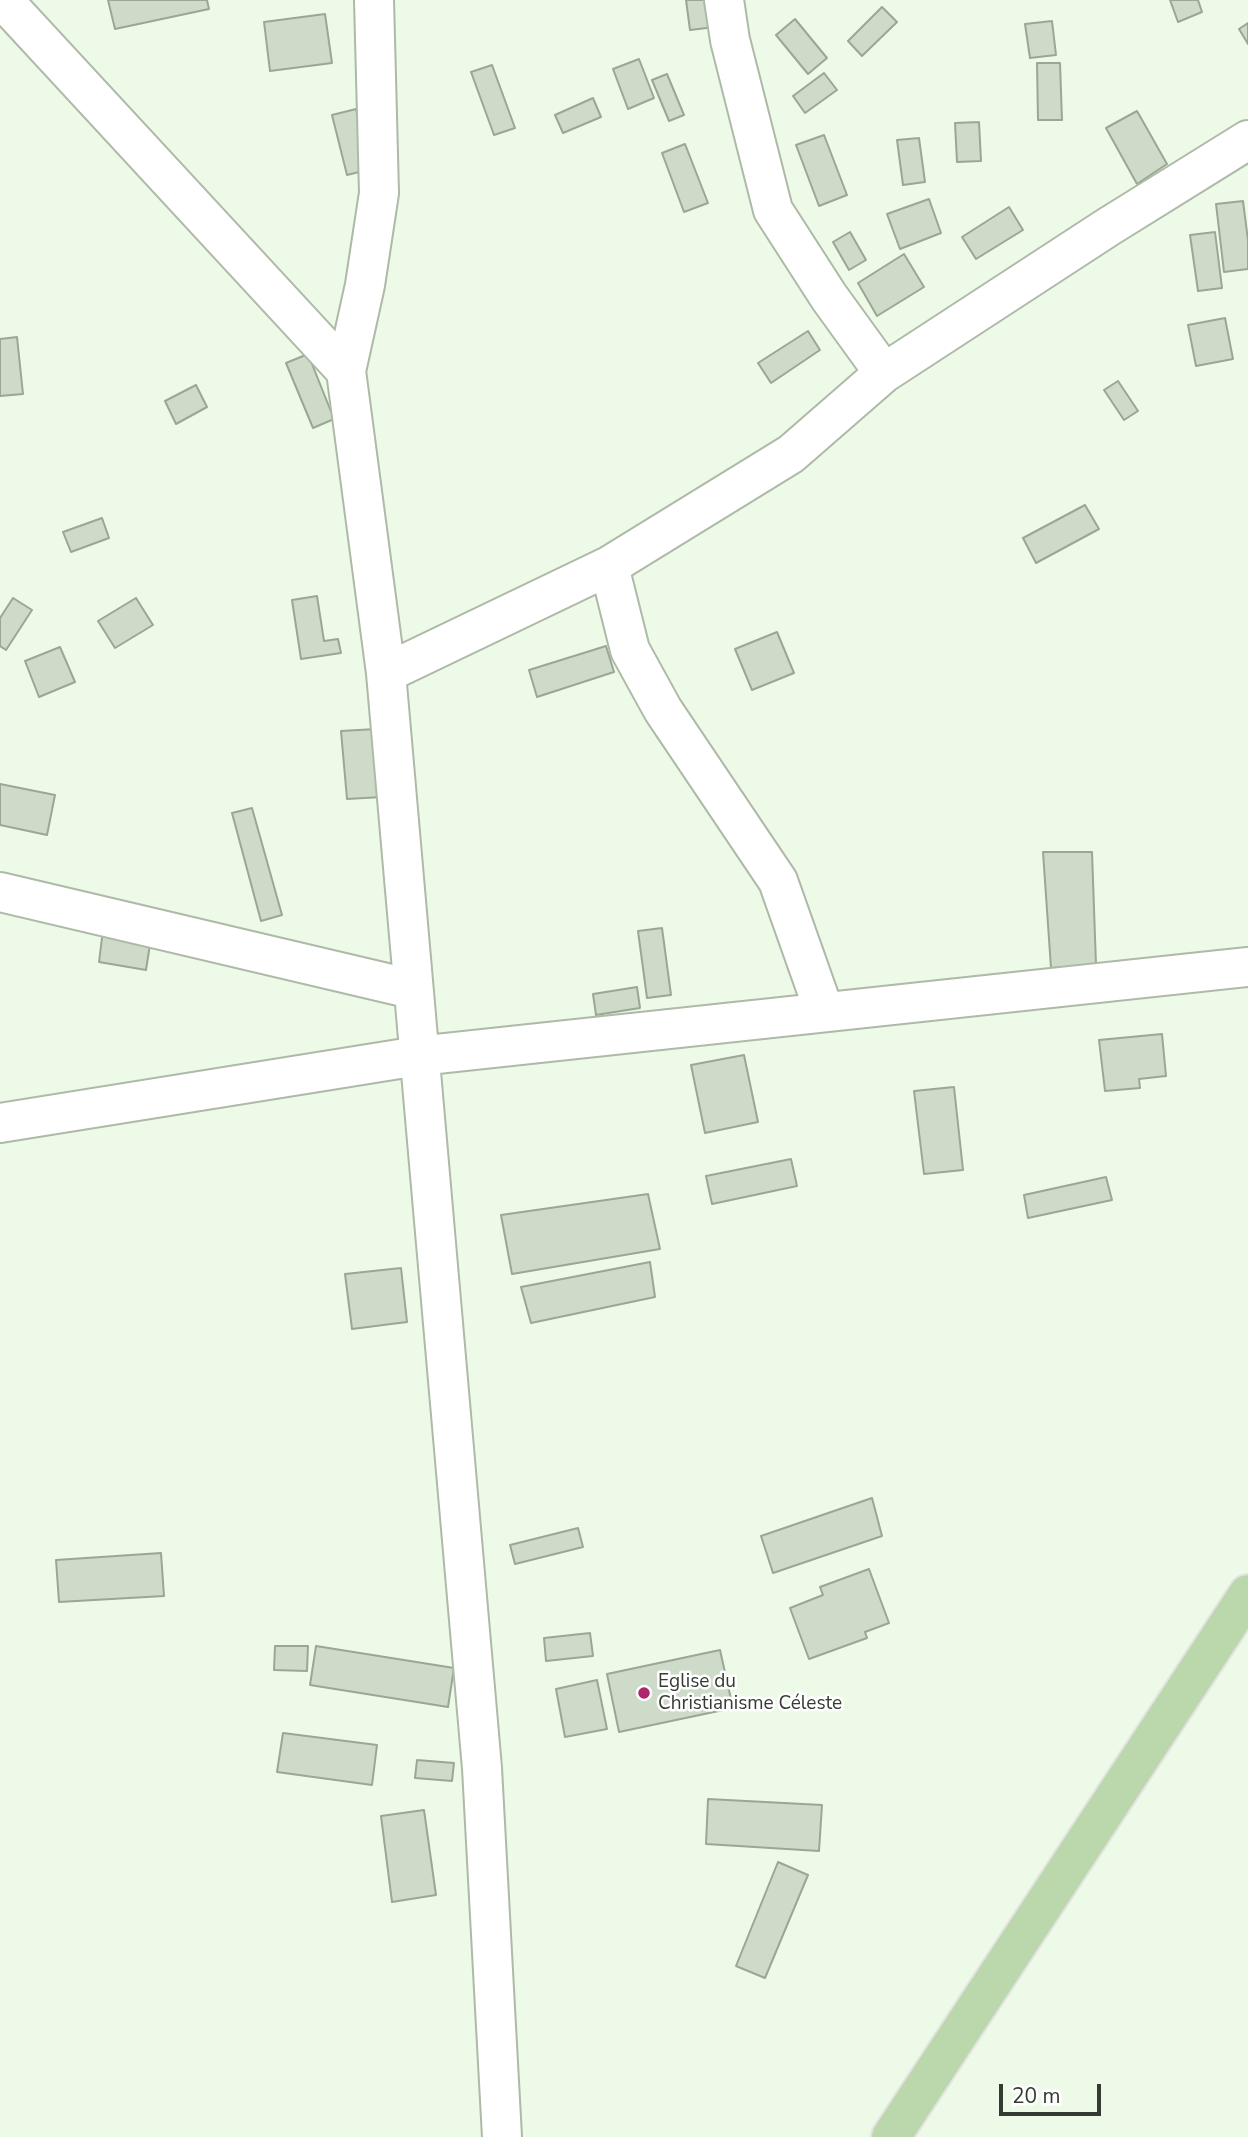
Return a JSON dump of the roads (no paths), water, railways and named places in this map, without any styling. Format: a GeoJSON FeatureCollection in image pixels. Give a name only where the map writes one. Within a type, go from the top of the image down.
{"type":"FeatureCollection","features":[{"type":"Feature","properties":{"kind":"main road"},"geometry":{"type":"LineString","coordinates":[[891,2137],[1248,1594]]}},
{"type":"Feature","properties":{"kind":"street"},"geometry":{"type":"LineString","coordinates":[[2,0],[346,371]]}},
{"type":"Feature","properties":{"kind":"street"},"geometry":{"type":"LineString","coordinates":[[374,0],[379,193],[365,285],[346,371],[386,673],[482,1768],[502,2137]]}},
{"type":"Feature","properties":{"kind":"street"},"geometry":{"type":"LineString","coordinates":[[724,0],[730,40],[773,210],[829,298],[884,373]]}},
{"type":"Feature","properties":{"kind":"street"},"geometry":{"type":"LineString","coordinates":[[386,673],[609,566],[791,454],[884,373],[1108,227],[1248,140]]}},
{"type":"Feature","properties":{"kind":"street"},"geometry":{"type":"LineString","coordinates":[[609,566],[630,650],[663,710],[778,881],[824,1011]]}},
{"type":"Feature","properties":{"kind":"street"},"geometry":{"type":"LineString","coordinates":[[0,892],[412,989]]}},
{"type":"Feature","properties":{"kind":"street"},"geometry":{"type":"LineString","coordinates":[[0,1123],[418,1056],[1248,967]]}},
{"type":"Feature","properties":{"kind":"place","name":"Eglise du Christianisme Céleste"},"geometry":{"type":"Point","coordinates":[644,1693]}}]}
